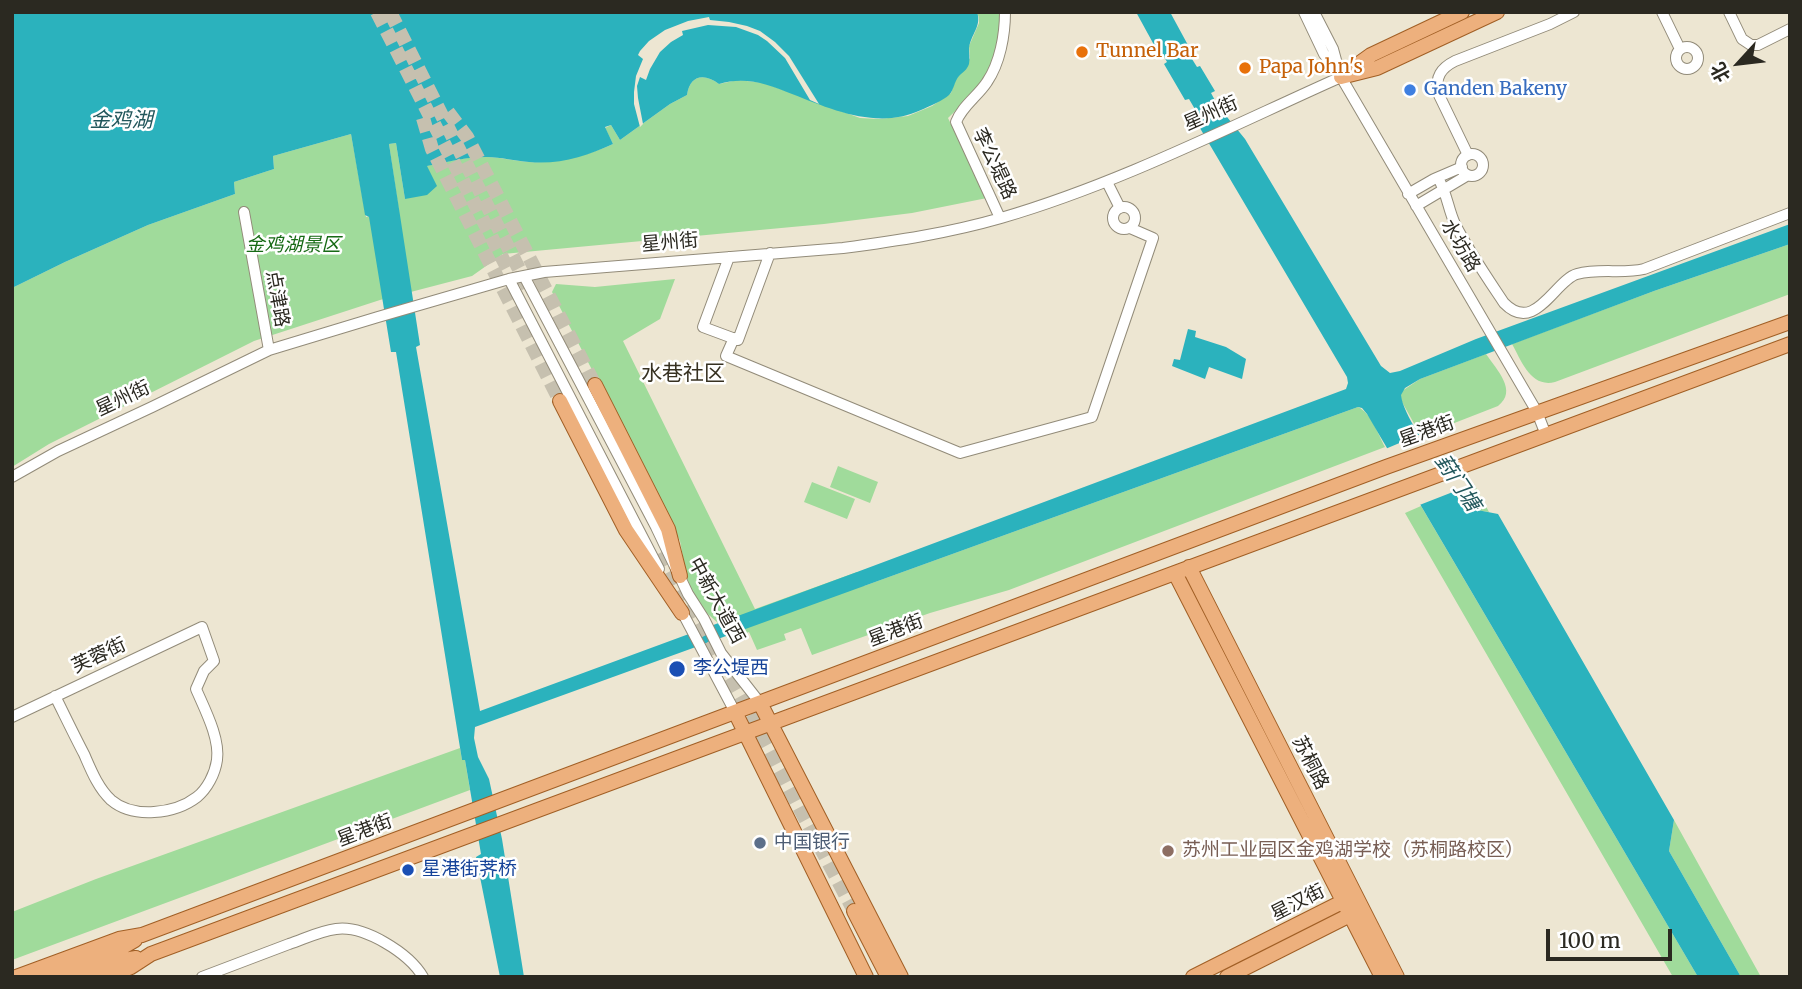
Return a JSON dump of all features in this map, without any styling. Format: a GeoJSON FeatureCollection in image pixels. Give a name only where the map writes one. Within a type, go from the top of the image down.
{"type":"FeatureCollection","features":[{"type":"Feature","properties":{"kind":"main road","name":"星州街"},"geometry":{"type":"LineString","coordinates":[[1341,77],[1371,55],[1462,12]]}},
{"type":"Feature","properties":{"kind":"main road","name":"星州街"},"geometry":{"type":"LineString","coordinates":[[1341,77],[1377,68],[1497,12]]}},
{"type":"Feature","properties":{"kind":"main road","name":"星港街"},"geometry":{"type":"LineString","coordinates":[[16,977],[118,939],[142,935],[1386,467],[1790,322]]}},
{"type":"Feature","properties":{"kind":"main road"},"geometry":{"type":"LineString","coordinates":[[78,977],[119,961],[151,954],[1790,344]]}},
{"type":"Feature","properties":{"kind":"main road"},"geometry":{"type":"LineString","coordinates":[[595,385],[668,528],[680,576]]}},
{"type":"Feature","properties":{"kind":"main road"},"geometry":{"type":"LineString","coordinates":[[560,401],[626,530],[682,613]]}},
{"type":"Feature","properties":{"kind":"main road","name":"苏桐路"},"geometry":{"type":"LineString","coordinates":[[1182,570],[1288,776],[1359,902],[1397,977]]}},
{"type":"Feature","properties":{"kind":"main road","name":"中新大道西"},"geometry":{"type":"LineString","coordinates":[[760,703],[901,977]]}},
{"type":"Feature","properties":{"kind":"main road","name":"中新大道西"},"geometry":{"type":"LineString","coordinates":[[735,712],[866,977]]}},
{"type":"Feature","properties":{"kind":"main road","name":"苏桐路"},"geometry":{"type":"LineString","coordinates":[[1288,776],[1347,908],[1382,977]]}},
{"type":"Feature","properties":{"kind":"main road","name":"星汉街"},"geometry":{"type":"LineString","coordinates":[[1194,977],[1359,902]]}},
{"type":"Feature","properties":{"kind":"main road","name":"星汉街"},"geometry":{"type":"LineString","coordinates":[[1227,977],[1347,908]]}},
{"type":"Feature","properties":{"kind":"main road"},"geometry":{"type":"LineString","coordinates":[[854,912],[888,977]]}},
{"type":"Feature","properties":{"kind":"main road"},"geometry":{"type":"LineString","coordinates":[[48,977],[116,951],[142,935]]}},
{"type":"Feature","properties":{"kind":"main road"},"geometry":{"type":"LineString","coordinates":[[106,977],[131,967],[151,954]]}},
{"type":"Feature","properties":{"kind":"street","name":"李公堤路"},"geometry":{"type":"LineString","coordinates":[[1000,218],[956,122],[959,114],[987,83],[992,72],[1003,35],[1005,12]]}},
{"type":"Feature","properties":{"kind":"street","name":"水坊路"},"geometry":{"type":"LineString","coordinates":[[1304,12],[1324,54],[1341,77],[1537,412],[1546,435]]}},
{"type":"Feature","properties":{"kind":"street","name":"水坊路"},"geometry":{"type":"LineString","coordinates":[[1314,12],[1333,49],[1341,77]]}},
{"type":"Feature","properties":{"kind":"street"},"geometry":{"type":"LineString","coordinates":[[1468,155],[1438,93],[1437,81],[1441,70],[1455,61],[1574,12]]}},
{"type":"Feature","properties":{"kind":"street"},"geometry":{"type":"LineString","coordinates":[[1663,12],[1680,50]]}},
{"type":"Feature","properties":{"kind":"street"},"geometry":{"type":"LineString","coordinates":[[1729,12],[1741,37],[1749,45],[1758,45],[1790,29]]}},
{"type":"Feature","properties":{"kind":"street","name":"星州街"},"geometry":{"type":"LineString","coordinates":[[12,477],[58,451],[269,350],[378,317],[509,279],[544,272],[843,248],[932,235],[1052,202],[1107,181],[1341,77]]}},
{"type":"Feature","properties":{"kind":"street"},"geometry":{"type":"LineString","coordinates":[[1408,194],[1441,183],[1465,171],[1476,175],[1480,173],[1483,163],[1478,155],[1468,155],[1462,160],[1465,171]]}},
{"type":"Feature","properties":{"kind":"street"},"geometry":{"type":"LineString","coordinates":[[1107,181],[1120,208]]}},
{"type":"Feature","properties":{"kind":"street"},"geometry":{"type":"LineString","coordinates":[[1416,206],[1441,183]]}},
{"type":"Feature","properties":{"kind":"street"},"geometry":{"type":"LineString","coordinates":[[1441,183],[1457,228],[1504,303],[1519,312],[1530,311],[1541,305],[1567,279],[1576,274],[1644,269],[1790,213]]}},
{"type":"Feature","properties":{"kind":"street"},"geometry":{"type":"LineString","coordinates":[[734,338],[726,356],[960,453],[1013,439],[1092,416],[1153,238],[1130,228],[1123,229],[1114,223],[1116,210],[1127,208],[1133,212],[1134,222],[1130,228]]}},
{"type":"Feature","properties":{"kind":"street","name":"点津路"},"geometry":{"type":"LineString","coordinates":[[244,212],[269,350]]}},
{"type":"Feature","properties":{"kind":"street"},"geometry":{"type":"LineString","coordinates":[[729,257],[703,327],[738,340],[770,253]]}},
{"type":"Feature","properties":{"kind":"street","name":"中新大道西"},"geometry":{"type":"LineString","coordinates":[[524,276],[721,653],[760,703]]}},
{"type":"Feature","properties":{"kind":"street","name":"中新大道西"},"geometry":{"type":"LineString","coordinates":[[509,279],[735,712]]}},
{"type":"Feature","properties":{"kind":"street","name":"芙蓉街"},"geometry":{"type":"LineString","coordinates":[[12,717],[55,696],[202,627],[214,661],[204,671],[197,689],[213,727],[217,758],[212,779],[197,797],[178,807],[153,813],[131,811],[112,800],[98,782],[55,696]]}},
{"type":"Feature","properties":{"kind":"street"},"geometry":{"type":"LineString","coordinates":[[202,977],[337,928],[369,935],[388,944],[417,967],[423,977]]}},
{"type":"Feature","properties":{"kind":"green space","name":"金鸡湖景区"},"geometry":{"type":"Polygon","coordinates":[[[977,12],[1000,12],[998,44],[994,58],[980,83],[948,118],[987,198],[912,213],[824,224],[503,254],[472,276],[380,300],[254,341],[49,444],[12,467],[12,288],[148,225],[235,194],[234,182],[274,169],[273,156],[351,134],[366,217],[399,212],[389,144],[396,143],[405,199],[426,166],[478,157],[550,162],[604,148],[613,144],[605,128],[611,125],[620,140],[687,95],[691,83],[703,77],[719,84],[738,80],[764,83],[860,118],[908,116],[932,106],[951,93],[955,81],[970,58],[969,46],[979,23],[977,12]]]}},
{"type":"Feature","properties":{"kind":"green space"},"geometry":{"type":"Polygon","coordinates":[[[1790,244],[1790,294],[1555,382],[1547,383],[1533,377],[1512,344],[1654,291],[1790,244]]]}},
{"type":"Feature","properties":{"kind":"green space"},"geometry":{"type":"Polygon","coordinates":[[[675,279],[660,319],[623,341],[755,609],[857,572],[864,586],[1358,407],[1370,419],[1385,447],[1009,590],[930,613],[812,655],[801,628],[784,634],[786,640],[757,650],[749,632],[728,640],[718,623],[701,608],[694,597],[687,578],[680,541],[552,292],[556,284],[595,287],[675,279]]]}},
{"type":"Feature","properties":{"kind":"green space"},"geometry":{"type":"Polygon","coordinates":[[[1486,354],[1504,380],[1504,400],[1498,406],[1421,436],[1402,402],[1402,391],[1420,379],[1486,354]]]}},
{"type":"Feature","properties":{"kind":"green space"},"geometry":{"type":"Polygon","coordinates":[[[838,466],[878,482],[870,503],[830,487],[838,466]]]}},
{"type":"Feature","properties":{"kind":"green space"},"geometry":{"type":"Polygon","coordinates":[[[812,482],[855,499],[847,519],[804,502],[812,482]]]}},
{"type":"Feature","properties":{"kind":"green space"},"geometry":{"type":"Polygon","coordinates":[[[1474,484],[1489,512],[1462,508],[1454,492],[1474,484]]]}},
{"type":"Feature","properties":{"kind":"green space"},"geometry":{"type":"Polygon","coordinates":[[[1421,506],[1698,977],[1673,977],[1405,513],[1421,506]]]}},
{"type":"Feature","properties":{"kind":"green space"},"geometry":{"type":"Polygon","coordinates":[[[460,748],[470,790],[12,960],[12,912],[96,879],[460,748]]]}},
{"type":"Feature","properties":{"kind":"green space"},"geometry":{"type":"Polygon","coordinates":[[[1674,820],[1761,977],[1741,977],[1669,851],[1674,820]]]}},
{"type":"Feature","properties":{"kind":"water","name":"金鸡湖"},"geometry":{"type":"Polygon","coordinates":[[[12,12],[977,12],[978,22],[970,43],[969,64],[957,78],[951,93],[936,103],[905,116],[856,116],[765,84],[738,81],[719,84],[703,77],[691,83],[687,95],[620,140],[611,125],[605,127],[613,144],[583,156],[551,162],[479,157],[427,166],[437,186],[427,195],[405,199],[396,143],[389,144],[420,345],[416,347],[480,711],[1346,389],[1347,377],[1194,118],[1192,114],[1196,111],[1189,99],[1185,100],[1164,64],[1167,62],[1162,53],[1159,54],[1136,12],[1170,12],[1195,58],[1192,59],[1197,67],[1200,66],[1215,91],[1211,93],[1218,106],[1245,139],[1381,366],[1390,373],[1790,224],[1790,244],[1654,291],[1420,379],[1405,388],[1401,395],[1412,422],[1447,477],[1462,507],[1498,514],[1674,820],[1669,851],[1741,977],[1698,977],[1367,414],[1358,407],[475,727],[478,757],[489,779],[502,839],[524,977],[500,977],[476,857],[481,854],[465,760],[462,760],[396,352],[391,352],[369,217],[365,215],[351,134],[273,156],[274,169],[234,182],[235,194],[148,225],[12,288],[12,12]]]}},
{"type":"Feature","properties":{"kind":"water"},"geometry":{"type":"Polygon","coordinates":[[[1188,329],[1196,331],[1195,337],[1226,347],[1246,359],[1242,379],[1209,367],[1205,379],[1172,366],[1174,359],[1180,360],[1188,329]]]}},
{"type":"Feature","properties":{"kind":"pier"},"geometry":{"type":"Polygon","coordinates":[[[709,17],[710,20],[747,26],[760,31],[775,42],[789,56],[819,104],[810,100],[785,58],[767,41],[736,27],[708,25],[682,31],[683,35],[660,52],[646,80],[640,77],[637,86],[643,124],[640,127],[634,92],[636,76],[643,59],[638,55],[640,51],[665,30],[688,21],[709,17]]]}},
{"type":"Feature","properties":{"kind":"pier"},"geometry":{"type":"Polygon","coordinates":[[[1423,433],[1458,490],[1417,506],[1383,450],[1423,433]]]}},
{"type":"Feature","properties":{"kind":"tunnel"},"geometry":{"type":"LineString","coordinates":[[377,12],[518,289]]}},
{"type":"Feature","properties":{"kind":"tunnel"},"geometry":{"type":"LineString","coordinates":[[390,12],[528,287]]}},
{"type":"Feature","properties":{"kind":"tunnel"},"geometry":{"type":"LineString","coordinates":[[448,112],[467,137],[595,385]]}},
{"type":"Feature","properties":{"kind":"tunnel"},"geometry":{"type":"LineString","coordinates":[[423,118],[432,149],[560,401]]}},
{"type":"Feature","properties":{"kind":"tunnel"},"geometry":{"type":"LineString","coordinates":[[656,555],[681,602]]}},
{"type":"Feature","properties":{"kind":"tunnel"},"geometry":{"type":"LineString","coordinates":[[690,604],[854,911]]}},
{"type":"Feature","properties":{"kind":"place","name":"Tunnel Bar"},"geometry":{"type":"Point","coordinates":[1082,52]}},
{"type":"Feature","properties":{"kind":"place","name":"Papa John's"},"geometry":{"type":"Point","coordinates":[1245,68]}},
{"type":"Feature","properties":{"kind":"place","name":"Ganden Bakeny"},"geometry":{"type":"Point","coordinates":[1410,90]}},
{"type":"Feature","properties":{"kind":"place","name":"李公堤西"},"geometry":{"type":"Point","coordinates":[677,669]}},
{"type":"Feature","properties":{"kind":"place","name":"中国银行"},"geometry":{"type":"Point","coordinates":[760,843]}},
{"type":"Feature","properties":{"kind":"place","name":"苏州工业园区金鸡湖学校（苏桐路校区）"},"geometry":{"type":"Point","coordinates":[1168,851]}},
{"type":"Feature","properties":{"kind":"place","name":"星港街荠桥"},"geometry":{"type":"Point","coordinates":[408,870]}},
{"type":"Feature","properties":{"kind":"district","name":"水巷社区"},"geometry":{"type":"Point","coordinates":[683,374]}},
{"type":"Feature","properties":{"kind":"water label","name":"葑门塘"},"geometry":{"type":"Point","coordinates":[1457,483]}}]}
